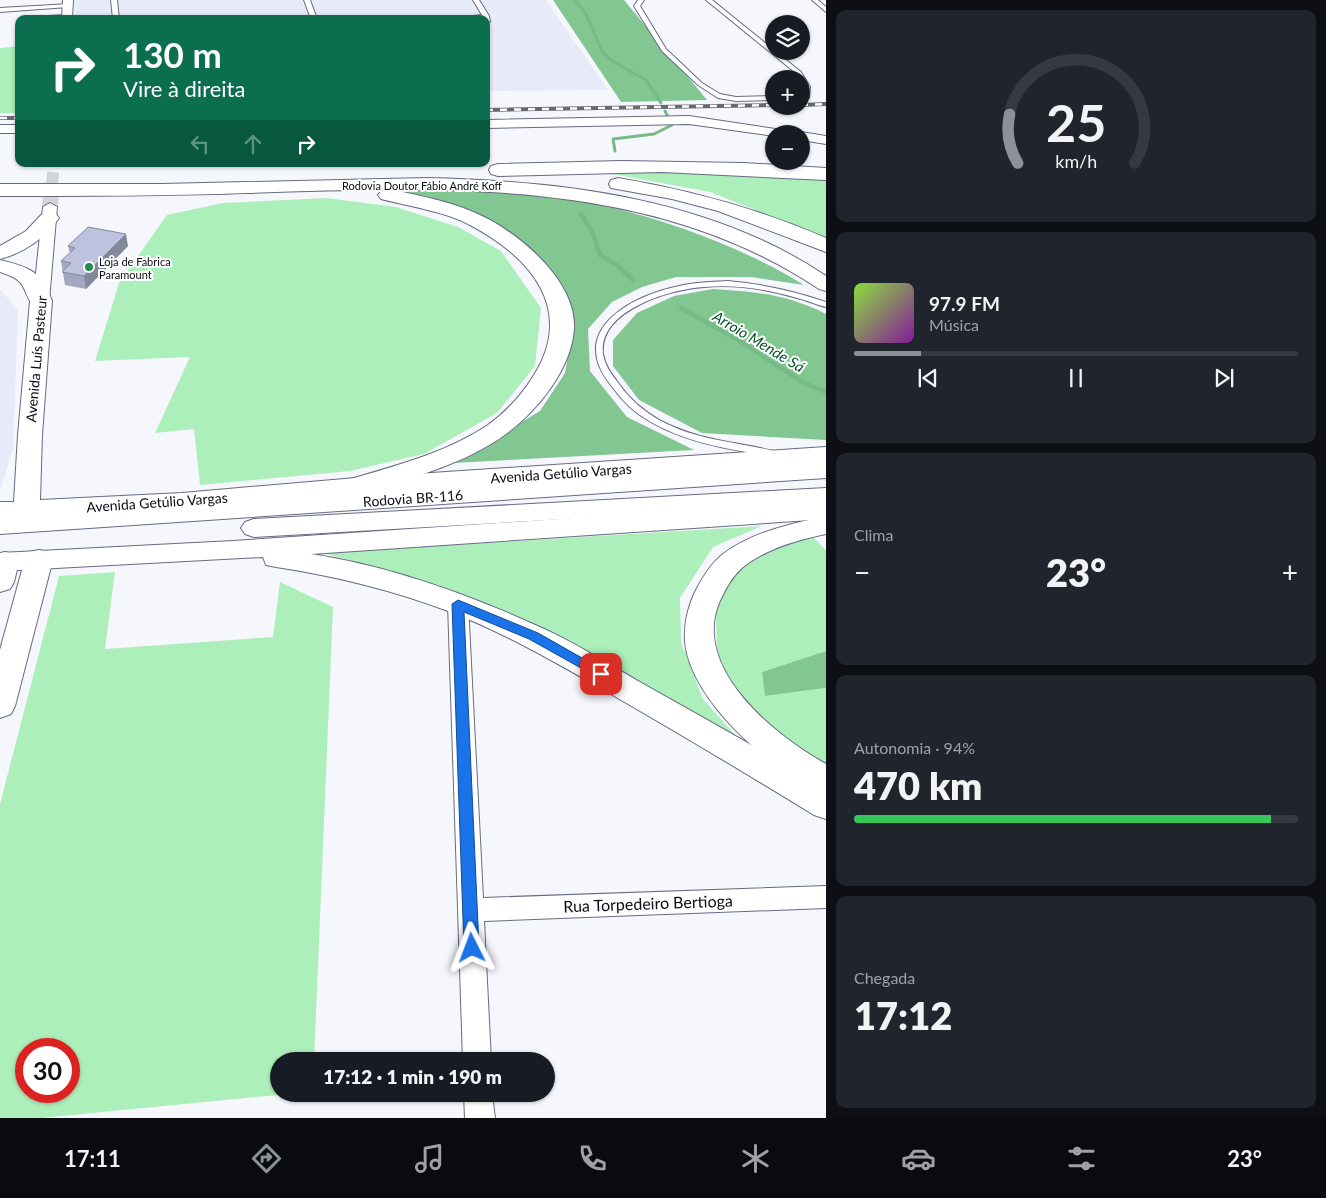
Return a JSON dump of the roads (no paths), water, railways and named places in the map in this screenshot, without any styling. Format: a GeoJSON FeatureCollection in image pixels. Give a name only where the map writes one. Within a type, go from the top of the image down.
{"type":"FeatureCollection","features":[{"type":"Feature","properties":{"kind":"main road"},"geometry":{"type":"LineString","coordinates":[[463,172],[550,167],[639,166],[826,174]]}},
{"type":"Feature","properties":{"kind":"main road","name":"Rodovia Doutor Fábio André Koff"},"geometry":{"type":"LineString","coordinates":[[0,180],[463,172],[584,179],[663,192],[726,207],[826,246]]}},
{"type":"Feature","properties":{"kind":"main road","name":"Rodovia Doutor Fábio André Koff"},"geometry":{"type":"LineString","coordinates":[[6,191],[275,186],[484,184],[526,186],[598,196],[679,217],[721,231],[789,262],[826,285]]}},
{"type":"Feature","properties":{"kind":"main road"},"geometry":{"type":"LineString","coordinates":[[275,186],[292,191],[385,194],[450,210],[478,222],[510,242],[534,264],[551,288],[563,317],[560,342],[551,370],[536,392],[515,415],[494,431],[463,450],[423,466],[356,486]]}},
{"type":"Feature","properties":{"kind":"main road"},"geometry":{"type":"LineString","coordinates":[[0,253],[23,244],[38,232],[49,212]]}},
{"type":"Feature","properties":{"kind":"main road"},"geometry":{"type":"LineString","coordinates":[[0,266],[30,278],[36,284],[41,301]]}},
{"type":"Feature","properties":{"kind":"main road","name":"Avenida Luís Pasteur"},"geometry":{"type":"LineString","coordinates":[[27,510],[26,494],[41,301]]}},
{"type":"Feature","properties":{"kind":"main road","name":"Avenida Getúlio Vargas"},"geometry":{"type":"LineString","coordinates":[[0,510],[182,502],[356,486],[826,455]]}},
{"type":"Feature","properties":{"kind":"main road","name":"Rodovia BR-116"},"geometry":{"type":"LineString","coordinates":[[0,526],[826,470]]}},
{"type":"Feature","properties":{"kind":"main road","name":"Rodovia BR-116"},"geometry":{"type":"LineString","coordinates":[[1,562],[826,496]]}},
{"type":"Feature","properties":{"kind":"main road","name":"Rodovia BR-116"},"geometry":{"type":"LineString","coordinates":[[1,562],[233,550],[826,510]]}},
{"type":"Feature","properties":{"kind":"main road"},"geometry":{"type":"LineString","coordinates":[[826,525],[767,542],[733,560],[703,600],[699,623],[702,649],[712,679],[730,706],[755,731],[784,754],[826,779]]}},
{"type":"Feature","properties":{"kind":"main road"},"geometry":{"type":"LineString","coordinates":[[233,550],[336,567],[404,586],[458,604],[533,636],[702,731],[826,805]]}},
{"type":"Feature","properties":{"kind":"main road"},"geometry":{"type":"LineString","coordinates":[[0,704],[38,559]]}},
{"type":"Feature","properties":{"kind":"street"},"geometry":{"type":"LineString","coordinates":[[490,124],[689,120],[713,122],[765,132]]}},
{"type":"Feature","properties":{"kind":"street"},"geometry":{"type":"LineString","coordinates":[[0,129],[15,129]]}},
{"type":"Feature","properties":{"kind":"street"},"geometry":{"type":"LineString","coordinates":[[810,137],[826,140]]}},
{"type":"Feature","properties":{"kind":"street","name":"Avenida Luís Pasteur"},"geometry":{"type":"LineString","coordinates":[[41,301],[49,212]]}},
{"type":"Feature","properties":{"kind":"street"},"geometry":{"type":"LineString","coordinates":[[458,604],[477,1052]]}},
{"type":"Feature","properties":{"kind":"street","name":"Rua Torpedeiro Bertioga"},"geometry":{"type":"LineString","coordinates":[[470,910],[826,897]]}},
{"type":"Feature","properties":{"kind":"street"},"geometry":{"type":"LineString","coordinates":[[479,1102],[480,1118]]}},
{"type":"Feature","properties":{"kind":"lane"},"geometry":{"type":"LineString","coordinates":[[114,0],[116,15]]}},
{"type":"Feature","properties":{"kind":"lane"},"geometry":{"type":"LineString","coordinates":[[307,0],[313,15]]}},
{"type":"Feature","properties":{"kind":"lane"},"geometry":{"type":"LineString","coordinates":[[476,0],[484,15]]}},
{"type":"Feature","properties":{"kind":"lane"},"geometry":{"type":"LineString","coordinates":[[641,0],[637,6],[664,50],[700,84],[718,96],[765,98]]}},
{"type":"Feature","properties":{"kind":"lane"},"geometry":{"type":"LineString","coordinates":[[708,0],[795,70]]}},
{"type":"Feature","properties":{"kind":"lane"},"geometry":{"type":"LineString","coordinates":[[815,0],[826,10]]}},
{"type":"Feature","properties":{"kind":"lane"},"geometry":{"type":"LineString","coordinates":[[0,10],[68,10]]}},
{"type":"Feature","properties":{"kind":"lane"},"geometry":{"type":"LineString","coordinates":[[47,10],[68,10]]}},
{"type":"Feature","properties":{"kind":"lane"},"geometry":{"type":"LineString","coordinates":[[55,15],[68,10]]}},
{"type":"Feature","properties":{"kind":"lane"},"geometry":{"type":"LineString","coordinates":[[797,457],[723,446],[661,424],[620,395],[602,367],[599,350],[603,334],[612,320],[624,310],[662,292],[680,287],[715,283],[759,287],[792,294],[826,305]]}},
{"type":"Feature","properties":{"kind":"waterway","name":"Arroio Mende Sá"},"geometry":{"type":"LineString","coordinates":[[574,0],[585,12],[603,53],[612,61],[646,80],[661,103]]}},
{"type":"Feature","properties":{"kind":"waterway","name":"Arroio Mende Sá"},"geometry":{"type":"LineString","coordinates":[[665,111],[668,117]]}},
{"type":"Feature","properties":{"kind":"waterway","name":"Arroio Mende Sá"},"geometry":{"type":"LineString","coordinates":[[615,151],[613,139],[654,134],[672,125]]}},
{"type":"Feature","properties":{"kind":"waterway","name":"Arroio Mende Sá"},"geometry":{"type":"LineString","coordinates":[[581,214],[593,234],[600,255],[618,266],[633,280]]}},
{"type":"Feature","properties":{"kind":"waterway","name":"Arroio Mende Sá"},"geometry":{"type":"LineString","coordinates":[[681,308],[743,343],[804,383],[826,392]]}},
{"type":"Feature","properties":{"kind":"tunnel"},"geometry":{"type":"LineString","coordinates":[[52,184],[54,167]]}},
{"type":"Feature","properties":{"kind":"tunnel"},"geometry":{"type":"LineString","coordinates":[[50,207],[52,183]]}},
{"type":"Feature","properties":{"kind":"railway"},"geometry":{"type":"LineString","coordinates":[[810,105],[826,104]]}},
{"type":"Feature","properties":{"kind":"railway"},"geometry":{"type":"LineString","coordinates":[[490,110],[765,105]]}},
{"type":"Feature","properties":{"kind":"railway"},"geometry":{"type":"LineString","coordinates":[[0,118],[15,118]]}},
{"type":"Feature","properties":{"kind":"place","name":"Loja de Fabrica Paramount"},"geometry":{"type":"Point","coordinates":[89,267]}}]}
